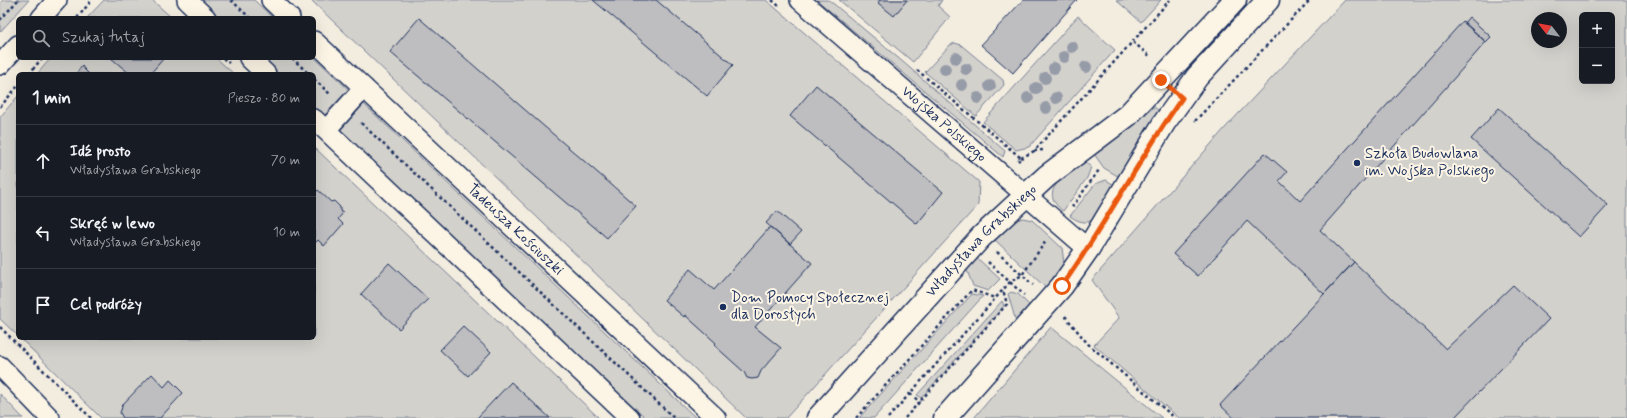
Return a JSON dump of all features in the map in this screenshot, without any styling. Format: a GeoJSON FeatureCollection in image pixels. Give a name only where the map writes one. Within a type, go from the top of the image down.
{"type":"FeatureCollection","features":[{"type":"Feature","properties":{"kind":"street"},"geometry":{"type":"LineString","coordinates":[[43,16],[57,0]]}},
{"type":"Feature","properties":{"kind":"street"},"geometry":{"type":"LineString","coordinates":[[187,0],[204,16]]}},
{"type":"Feature","properties":{"kind":"street"},"geometry":{"type":"LineString","coordinates":[[271,0],[288,16]]}},
{"type":"Feature","properties":{"kind":"street","name":"Wojska Polskiego"},"geometry":{"type":"LineString","coordinates":[[800,0],[1088,249]]}},
{"type":"Feature","properties":{"kind":"street","name":"Władysława Grabskiego"},"geometry":{"type":"LineString","coordinates":[[818,418],[976,242],[1026,194],[1128,115],[1235,0]]}},
{"type":"Feature","properties":{"kind":"street"},"geometry":{"type":"LineString","coordinates":[[945,418],[1046,306],[1088,249],[1126,186],[1197,77],[1268,0]]}},
{"type":"Feature","properties":{"kind":"street","name":"Tadeusza Kościuszki"},"geometry":{"type":"LineString","coordinates":[[316,43],[716,418]]}},
{"type":"Feature","properties":{"kind":"street"},"geometry":{"type":"LineString","coordinates":[[0,66],[16,47]]}},
{"type":"Feature","properties":{"kind":"street"},"geometry":{"type":"LineString","coordinates":[[251,60],[264,72]]}},
{"type":"Feature","properties":{"kind":"street"},"geometry":{"type":"LineString","coordinates":[[1161,80],[1182,98]]}},
{"type":"Feature","properties":{"kind":"street"},"geometry":{"type":"LineString","coordinates":[[364,88],[345,108],[320,125],[630,418]]}},
{"type":"Feature","properties":{"kind":"street"},"geometry":{"type":"LineString","coordinates":[[0,366],[50,418]]}},
{"type":"Feature","properties":{"kind":"path"},"geometry":{"type":"LineString","coordinates":[[0,20],[18,0]]}},
{"type":"Feature","properties":{"kind":"path"},"geometry":{"type":"LineString","coordinates":[[79,16],[92,0]]}},
{"type":"Feature","properties":{"kind":"path"},"geometry":{"type":"LineString","coordinates":[[231,0],[248,16]]}},
{"type":"Feature","properties":{"kind":"path"},"geometry":{"type":"LineString","coordinates":[[772,0],[782,9]]}},
{"type":"Feature","properties":{"kind":"path"},"geometry":{"type":"LineString","coordinates":[[1021,158],[1034,151],[1170,0]]}},
{"type":"Feature","properties":{"kind":"path"},"geometry":{"type":"LineString","coordinates":[[1192,125],[1310,0]]}},
{"type":"Feature","properties":{"kind":"path"},"geometry":{"type":"LineString","coordinates":[[1133,42],[1154,59]]}},
{"type":"Feature","properties":{"kind":"path"},"geometry":{"type":"LineString","coordinates":[[31,72],[40,60]]}},
{"type":"Feature","properties":{"kind":"path"},"geometry":{"type":"LineString","coordinates":[[294,60],[307,72]]}},
{"type":"Feature","properties":{"kind":"path"},"geometry":{"type":"LineString","coordinates":[[316,80],[674,418]]}},
{"type":"Feature","properties":{"kind":"path"},"geometry":{"type":"LineString","coordinates":[[0,107],[16,88]]}},
{"type":"Feature","properties":{"kind":"path"},"geometry":{"type":"LineString","coordinates":[[1083,149],[1099,170],[1126,186]]}},
{"type":"Feature","properties":{"kind":"path"},"geometry":{"type":"LineString","coordinates":[[976,242],[1022,275],[1046,306]]}},
{"type":"Feature","properties":{"kind":"path"},"geometry":{"type":"LineString","coordinates":[[976,242],[1010,282],[1075,327],[1088,344],[1175,418]]}},
{"type":"Feature","properties":{"kind":"path"},"geometry":{"type":"LineString","coordinates":[[888,418],[995,298],[1010,282],[1022,275]]}},
{"type":"Feature","properties":{"kind":"path"},"geometry":{"type":"LineString","coordinates":[[856,418],[972,290],[995,298]]}},
{"type":"Feature","properties":{"kind":"path"},"geometry":{"type":"LineString","coordinates":[[905,418],[1007,304],[1003,290]]}},
{"type":"Feature","properties":{"kind":"path"},"geometry":{"type":"LineString","coordinates":[[0,327],[91,418]]}},
{"type":"Feature","properties":{"kind":"path"},"geometry":{"type":"LineString","coordinates":[[910,394],[920,402]]}},
{"type":"Feature","properties":{"kind":"shaded area"},"geometry":{"type":"Polygon","coordinates":[[[3,0],[29,0],[0,32],[0,3],[3,0]]]}},
{"type":"Feature","properties":{"kind":"shaded area"},"geometry":{"type":"Polygon","coordinates":[[[104,0],[152,0],[170,16],[89,16],[104,0]]]}},
{"type":"Feature","properties":{"kind":"shaded area"},"geometry":{"type":"Polygon","coordinates":[[[199,0],[254,0],[271,16],[216,16],[199,0]]]}},
{"type":"Feature","properties":{"kind":"shaded area"},"geometry":{"type":"Polygon","coordinates":[[[311,0],[766,0],[979,182],[978,205],[786,418],[746,418],[311,0]]]}},
{"type":"Feature","properties":{"kind":"shaded area"},"geometry":{"type":"Polygon","coordinates":[[[817,0],[829,0],[903,62],[1005,151],[1003,157],[817,0]]]}},
{"type":"Feature","properties":{"kind":"shaded area"},"geometry":{"type":"Polygon","coordinates":[[[839,0],[942,0],[938,6],[950,17],[913,62],[839,0]]]}},
{"type":"Feature","properties":{"kind":"shaded area"},"geometry":{"type":"Polygon","coordinates":[[[1116,0],[1161,0],[1141,22],[1116,0]]]}},
{"type":"Feature","properties":{"kind":"shaded area"},"geometry":{"type":"Polygon","coordinates":[[[1345,0],[1627,0],[1627,418],[1179,418],[1094,345],[1119,318],[1092,280],[1226,127],[1345,0]]]}},
{"type":"Feature","properties":{"kind":"shaded area"},"geometry":{"type":"Polygon","coordinates":[[[1078,16],[1115,50],[1029,147],[1016,150],[983,122],[1078,16]]]}},
{"type":"Feature","properties":{"kind":"shaded area"},"geometry":{"type":"Polygon","coordinates":[[[955,43],[961,45],[1003,80],[1004,85],[976,116],[925,72],[950,45],[955,43]]]}},
{"type":"Feature","properties":{"kind":"shaded area"},"geometry":{"type":"Polygon","coordinates":[[[316,59],[696,418],[646,418],[316,110],[316,72],[276,72],[263,60],[316,59]]]}},
{"type":"Feature","properties":{"kind":"shaded area"},"geometry":{"type":"Polygon","coordinates":[[[49,60],[218,60],[232,72],[39,72],[49,60]]]}},
{"type":"Feature","properties":{"kind":"shaded area"},"geometry":{"type":"Polygon","coordinates":[[[16,98],[16,334],[0,319],[0,117],[16,98]]]}},
{"type":"Feature","properties":{"kind":"shaded area"},"geometry":{"type":"Polygon","coordinates":[[[1154,107],[1161,112],[1121,178],[1104,168],[1094,154],[1154,107]]]}},
{"type":"Feature","properties":{"kind":"shaded area"},"geometry":{"type":"Polygon","coordinates":[[[316,149],[599,418],[101,418],[22,340],[316,340],[316,149]]]}},
{"type":"Feature","properties":{"kind":"shaded area"},"geometry":{"type":"Polygon","coordinates":[[[1084,161],[1091,167],[1087,178],[1063,211],[1055,203],[1052,196],[1053,190],[1063,177],[1084,161]]]}},
{"type":"Feature","properties":{"kind":"shaded area"},"geometry":{"type":"Polygon","coordinates":[[[1106,180],[1116,186],[1099,215],[1093,220],[1087,222],[1079,221],[1070,216],[1095,184],[1106,180]]]}},
{"type":"Feature","properties":{"kind":"shaded area"},"geometry":{"type":"Polygon","coordinates":[[[1023,218],[1032,220],[1062,248],[1064,263],[1046,288],[994,239],[1010,222],[1023,218]]]}},
{"type":"Feature","properties":{"kind":"shaded area"},"geometry":{"type":"Polygon","coordinates":[[[976,257],[1000,279],[988,291],[973,286],[966,268],[976,257]]]}},
{"type":"Feature","properties":{"kind":"shaded area"},"geometry":{"type":"Polygon","coordinates":[[[1011,292],[1018,294],[1030,306],[1016,322],[1008,294],[1011,292]]]}},
{"type":"Feature","properties":{"kind":"shaded area"},"geometry":{"type":"Polygon","coordinates":[[[972,294],[983,296],[874,418],[859,418],[972,294]]]}},
{"type":"Feature","properties":{"kind":"shaded area"},"geometry":{"type":"Polygon","coordinates":[[[1002,301],[1004,306],[921,398],[917,395],[1002,301]]]}},
{"type":"Feature","properties":{"kind":"shaded area"},"geometry":{"type":"Polygon","coordinates":[[[1051,327],[1162,418],[974,418],[1051,327]]]}},
{"type":"Feature","properties":{"kind":"shaded area"},"geometry":{"type":"Polygon","coordinates":[[[0,394],[23,418],[0,418],[0,394]]]}},
{"type":"Feature","properties":{"kind":"building"},"geometry":{"type":"Polygon","coordinates":[[[593,0],[656,0],[733,65],[707,96],[593,0]]]}},
{"type":"Feature","properties":{"kind":"building"},"geometry":{"type":"Polygon","coordinates":[[[880,0],[907,0],[894,16],[878,3],[880,0]]]}},
{"type":"Feature","properties":{"kind":"building"},"geometry":{"type":"Polygon","coordinates":[[[1023,0],[1077,0],[1013,73],[981,45],[1023,0]]]}},
{"type":"Feature","properties":{"kind":"building"},"geometry":{"type":"Polygon","coordinates":[[[1469,17],[1491,37],[1486,42],[1464,23],[1469,17]]]}},
{"type":"Feature","properties":{"kind":"building"},"geometry":{"type":"Polygon","coordinates":[[[419,18],[636,206],[607,238],[390,52],[419,18]]]}},
{"type":"Feature","properties":{"kind":"building","name":"Szkoła Budowlana im. Wojska Polskiego"},"geometry":{"type":"Polygon","coordinates":[[[1463,21],[1486,42],[1320,230],[1354,262],[1324,294],[1247,221],[1198,276],[1173,254],[1265,153],[1287,172],[1279,181],[1300,201],[1463,21]]]}},
{"type":"Feature","properties":{"kind":"building"},"geometry":{"type":"Polygon","coordinates":[[[113,60],[162,60],[152,72],[128,72],[113,60]]]}},
{"type":"Feature","properties":{"kind":"building"},"geometry":{"type":"Polygon","coordinates":[[[82,66],[87,72],[78,72],[82,66]]]}},
{"type":"Feature","properties":{"kind":"building"},"geometry":{"type":"Polygon","coordinates":[[[816,85],[943,192],[917,224],[790,116],[816,85]]]}},
{"type":"Feature","properties":{"kind":"building"},"geometry":{"type":"Polygon","coordinates":[[[1499,108],[1608,205],[1579,237],[1471,139],[1499,108]]]}},
{"type":"Feature","properties":{"kind":"building"},"geometry":{"type":"Polygon","coordinates":[[[318,190],[331,202],[334,201],[343,213],[338,219],[343,224],[324,246],[318,240],[316,242],[316,192],[318,190]]]}},
{"type":"Feature","properties":{"kind":"building"},"geometry":{"type":"Polygon","coordinates":[[[777,211],[801,232],[790,244],[766,223],[777,211]]]}},
{"type":"Feature","properties":{"kind":"building","name":"Dom Pomocy Społecznej dla Dorosłych"},"geometry":{"type":"Polygon","coordinates":[[[770,227],[812,263],[755,327],[781,348],[761,371],[758,378],[752,379],[747,378],[744,372],[714,345],[716,343],[685,315],[684,317],[664,300],[690,269],[714,290],[770,227]]]}},
{"type":"Feature","properties":{"kind":"building"},"geometry":{"type":"Polygon","coordinates":[[[1354,262],[1446,349],[1513,285],[1549,319],[1454,418],[1234,418],[1220,405],[1354,262]]]}},
{"type":"Feature","properties":{"kind":"building"},"geometry":{"type":"Polygon","coordinates":[[[389,263],[428,299],[399,329],[361,294],[389,263]]]}},
{"type":"Feature","properties":{"kind":"building"},"geometry":{"type":"Polygon","coordinates":[[[463,326],[491,352],[468,376],[440,350],[463,326]]]}},
{"type":"Feature","properties":{"kind":"building"},"geometry":{"type":"Polygon","coordinates":[[[152,374],[164,387],[170,380],[183,393],[160,418],[123,418],[120,413],[121,406],[152,374]]]}},
{"type":"Feature","properties":{"kind":"building"},"geometry":{"type":"Polygon","coordinates":[[[511,382],[550,418],[477,418],[511,382]]]}},
{"type":"Feature","properties":{"kind":"place","name":"Szkoła Budowlana im. Wojska Polskiego"},"geometry":{"type":"Point","coordinates":[1357,163]}},
{"type":"Feature","properties":{"kind":"place","name":"Dom Pomocy Społecznej dla Dorosłych"},"geometry":{"type":"Point","coordinates":[723,307]}},
{"type":"Feature","properties":{"kind":"route"},"geometry":{"type":"LineString","coordinates":[[1062,286],[1088,249],[1164,123],[1182,98],[1161,80]]}}]}
